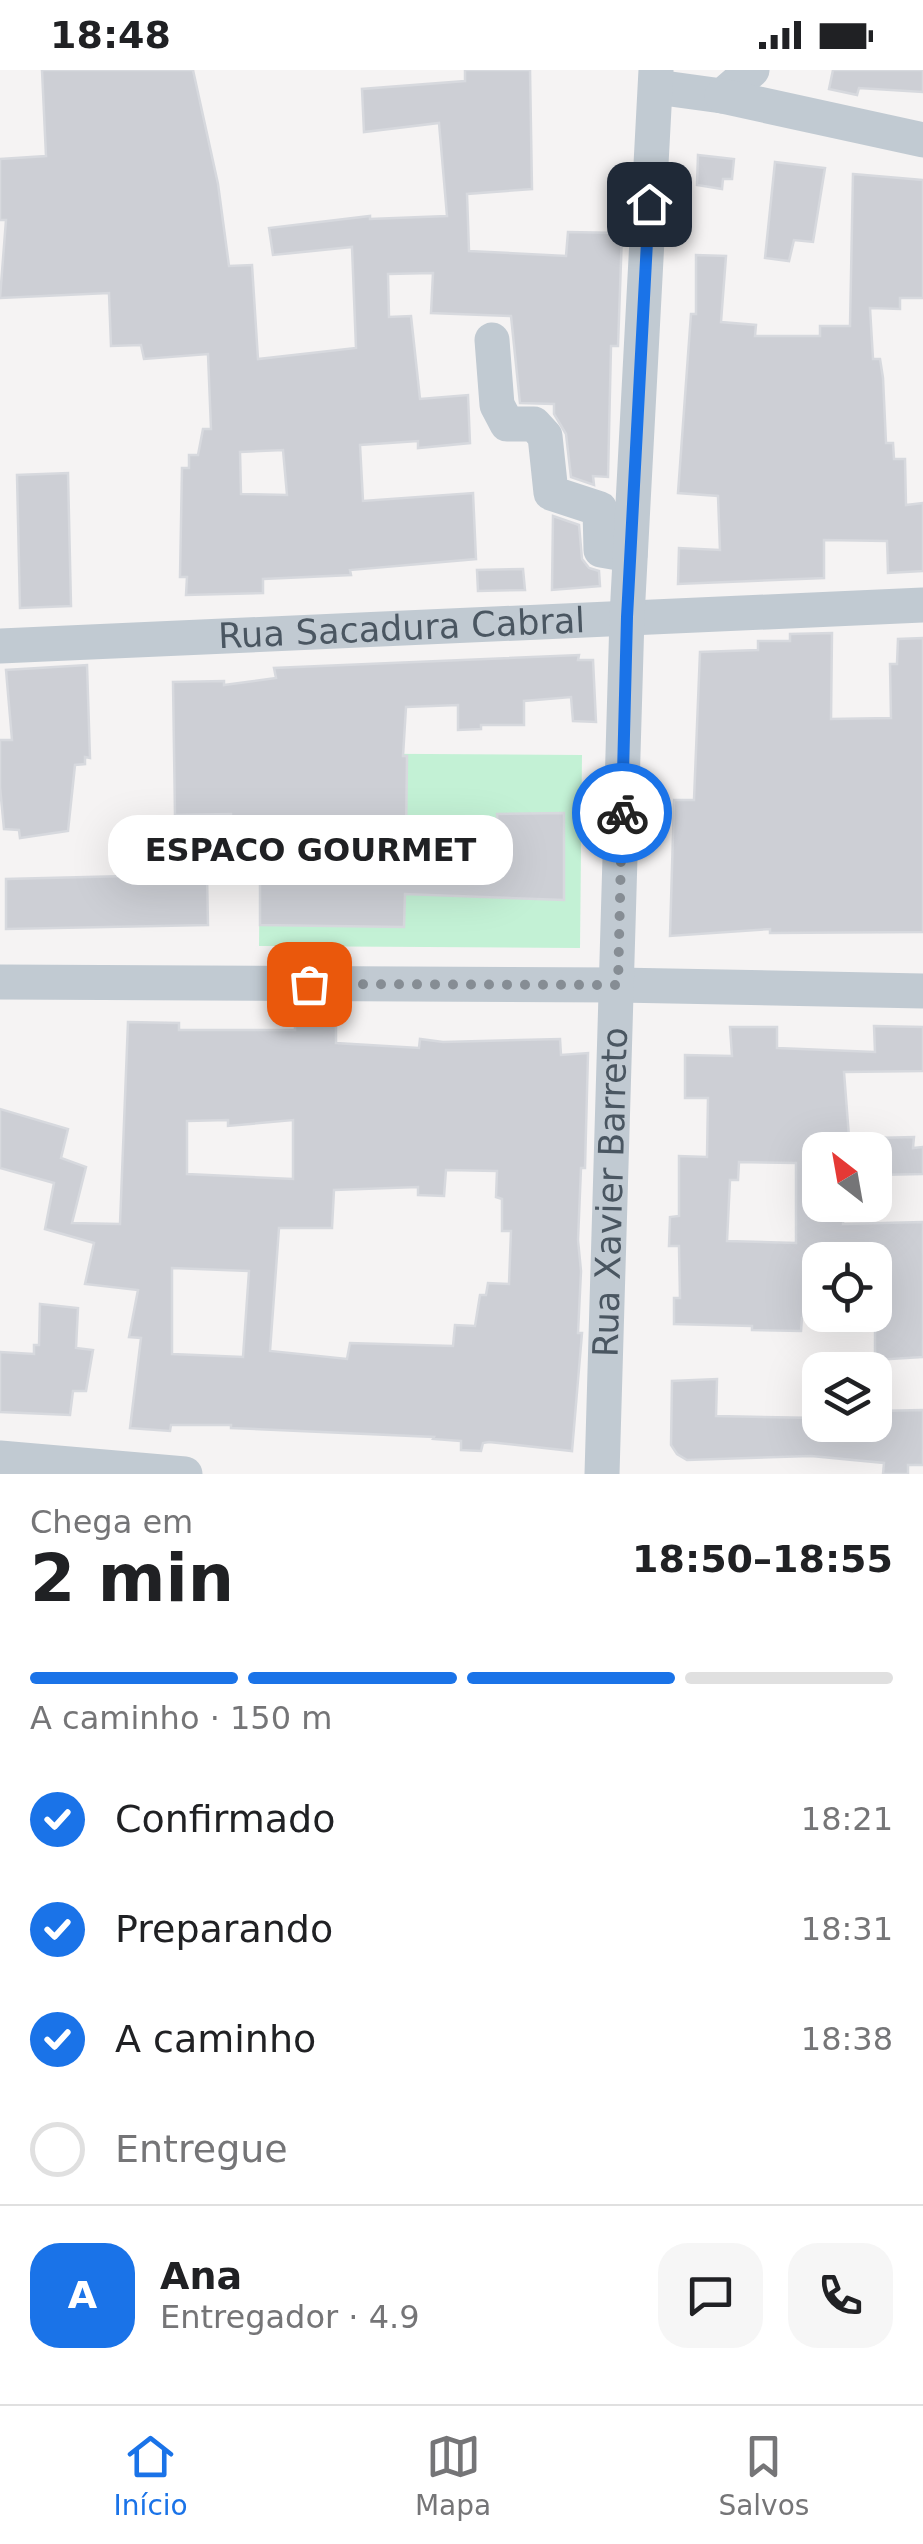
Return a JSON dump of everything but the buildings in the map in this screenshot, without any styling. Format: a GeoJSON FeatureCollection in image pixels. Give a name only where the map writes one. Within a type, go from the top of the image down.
{"type":"FeatureCollection","features":[{"type":"Feature","properties":{"kind":"street"},"geometry":{"type":"LineString","coordinates":[[722,96],[752,70]]}},
{"type":"Feature","properties":{"kind":"street"},"geometry":{"type":"LineString","coordinates":[[656,79],[923,140]]}},
{"type":"Feature","properties":{"kind":"street","name":"Rua Xavier Barreto"},"geometry":{"type":"LineString","coordinates":[[602,1474],[627,617],[656,79]]}},
{"type":"Feature","properties":{"kind":"street"},"geometry":{"type":"LineString","coordinates":[[492,340],[497,406],[507,424],[534,424],[545,436],[551,493],[600,509],[602,550],[630,555]]}},
{"type":"Feature","properties":{"kind":"street","name":"Rua Sacadura Cabral"},"geometry":{"type":"LineString","coordinates":[[0,646],[923,605]]}},
{"type":"Feature","properties":{"kind":"street"},"geometry":{"type":"LineString","coordinates":[[0,982],[618,985],[923,991]]}},
{"type":"Feature","properties":{"kind":"street"},"geometry":{"type":"LineString","coordinates":[[0,1458],[185,1474]]}},
{"type":"Feature","properties":{"kind":"green space"},"geometry":{"type":"Polygon","coordinates":[[[261,753],[582,755],[580,948],[259,946],[261,753]]]}},
{"type":"Feature","properties":{"kind":"way so far"},"geometry":{"type":"LineString","coordinates":[[309,984],[618,985],[622,813]]}},
{"type":"Feature","properties":{"kind":"place","name":"ESPACO GOURMET"},"geometry":{"type":"Point","coordinates":[309,984]}},
{"type":"Feature","properties":{"kind":"route"},"geometry":{"type":"LineString","coordinates":[[622,813],[627,617],[649,204]]}}]}
